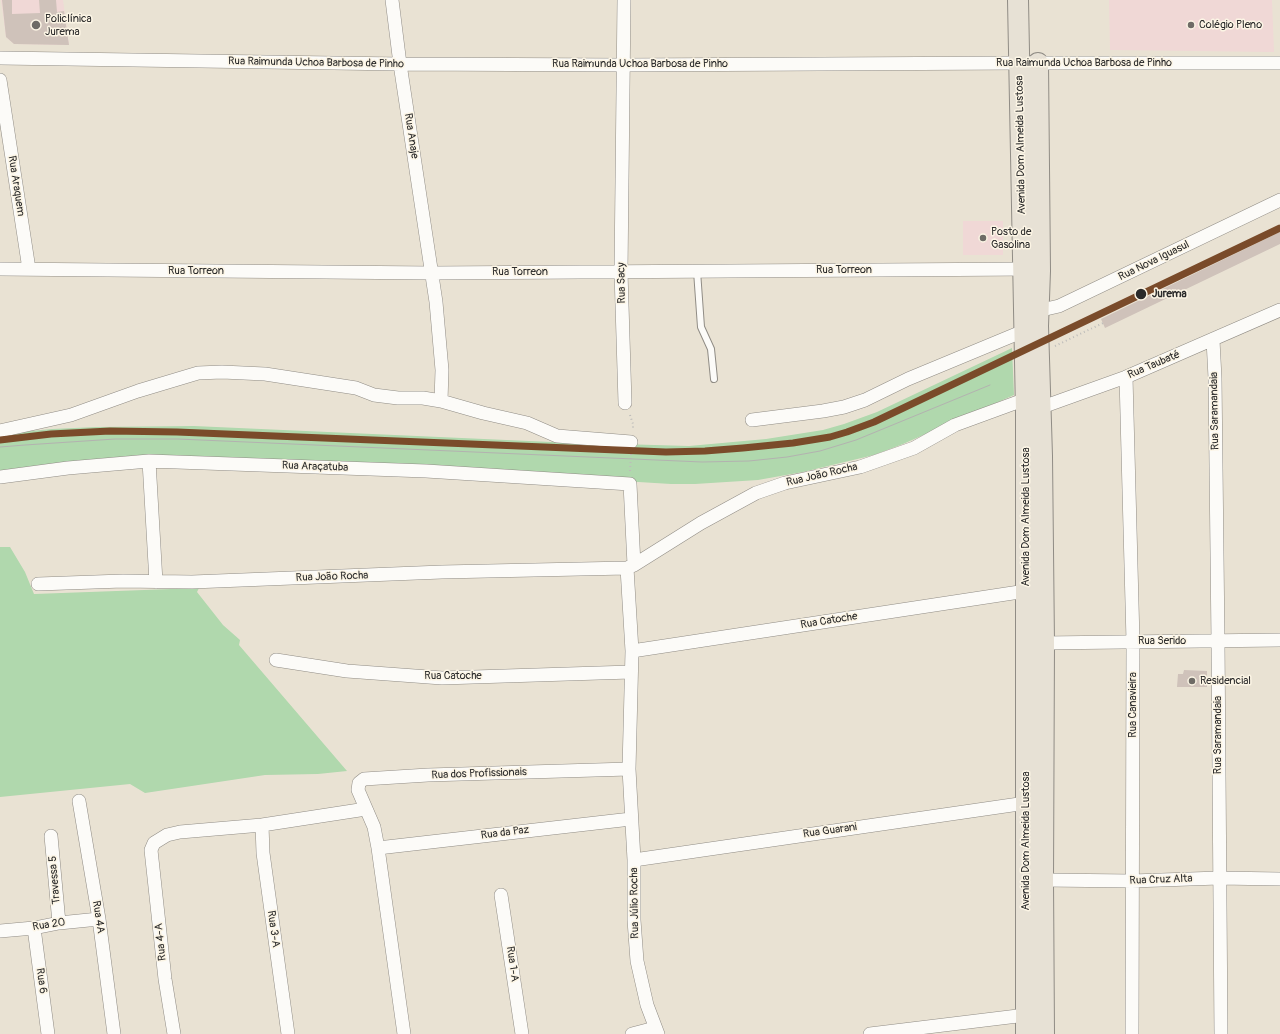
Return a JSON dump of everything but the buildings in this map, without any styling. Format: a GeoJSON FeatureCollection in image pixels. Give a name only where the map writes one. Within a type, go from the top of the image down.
{"type":"FeatureCollection","features":[{"type":"Feature","properties":{"kind":"main road","name":"Avenida Dom Almeida Lustosa"},"geometry":{"type":"LineString","coordinates":[[1018,0],[1028,63],[1032,270],[1031,407],[1026,591],[1026,1025]]}},
{"type":"Feature","properties":{"kind":"main road","name":"Avenida Dom Almeida Lustosa"},"geometry":{"type":"LineString","coordinates":[[1031,407],[1044,643],[1044,1034]]}},
{"type":"Feature","properties":{"kind":"street","name":"Rua Anaje"},"geometry":{"type":"LineString","coordinates":[[392,0],[400,64],[432,273],[442,370],[441,401]]}},
{"type":"Feature","properties":{"kind":"street","name":"Rua Sacy"},"geometry":{"type":"LineString","coordinates":[[624,0],[621,272],[625,403]]}},
{"type":"Feature","properties":{"kind":"street","name":"Rua Raimunda Uchoa Barbosa de Pinho"},"geometry":{"type":"LineString","coordinates":[[0,58],[400,64],[623,65],[1280,63]]}},
{"type":"Feature","properties":{"kind":"street","name":"Rua Araquem"},"geometry":{"type":"LineString","coordinates":[[0,80],[29,270]]}},
{"type":"Feature","properties":{"kind":"street","name":"Rua Nova Iguasul"},"geometry":{"type":"LineString","coordinates":[[752,420],[823,411],[844,407],[865,400],[1280,200]]}},
{"type":"Feature","properties":{"kind":"street","name":"Rua Torreon"},"geometry":{"type":"LineString","coordinates":[[0,269],[432,273],[1032,270]]}},
{"type":"Feature","properties":{"kind":"street","name":"Rua Taubaté"},"geometry":{"type":"LineString","coordinates":[[1031,407],[1126,377],[1280,310]]}},
{"type":"Feature","properties":{"kind":"street","name":"Rua Saramandaia"},"geometry":{"type":"LineString","coordinates":[[1212,340],[1215,378],[1220,1034]]}},
{"type":"Feature","properties":{"kind":"street"},"geometry":{"type":"LineString","coordinates":[[0,431],[71,415],[138,391],[198,373],[222,372],[266,374],[356,388],[374,395],[398,398],[423,398],[441,401],[483,414],[527,423],[557,436],[632,442]]}},
{"type":"Feature","properties":{"kind":"street","name":"Rua Canavieira"},"geometry":{"type":"LineString","coordinates":[[1126,377],[1133,641],[1132,1034]]}},
{"type":"Feature","properties":{"kind":"street","name":"Rua João Rocha"},"geometry":{"type":"LineString","coordinates":[[38,584],[123,581],[192,582],[630,566],[701,523],[756,493],[785,483],[860,466],[914,448],[955,425],[1031,407]]}},
{"type":"Feature","properties":{"kind":"street"},"geometry":{"type":"LineString","coordinates":[[149,461],[156,582]]}},
{"type":"Feature","properties":{"kind":"street","name":"Rua Araçatuba"},"geometry":{"type":"LineString","coordinates":[[0,477],[68,468],[149,461],[426,471],[630,484]]}},
{"type":"Feature","properties":{"kind":"street"},"geometry":{"type":"LineString","coordinates":[[629,769],[632,650],[630,484]]}},
{"type":"Feature","properties":{"kind":"street","name":"Rua Catoche"},"geometry":{"type":"LineString","coordinates":[[632,650],[1026,591]]}},
{"type":"Feature","properties":{"kind":"street","name":"Rua Serido"},"geometry":{"type":"LineString","coordinates":[[1044,643],[1280,640]]}},
{"type":"Feature","properties":{"kind":"street","name":"Rua Catoche"},"geometry":{"type":"LineString","coordinates":[[276,660],[347,671],[442,678],[631,672]]}},
{"type":"Feature","properties":{"kind":"street","name":"Rua dos Profissionais"},"geometry":{"type":"LineString","coordinates":[[404,1034],[378,848],[374,827],[358,790],[359,783],[364,779],[428,775],[629,769]]}},
{"type":"Feature","properties":{"kind":"street","name":"Rua Júlio Rocha"},"geometry":{"type":"LineString","coordinates":[[629,769],[634,860],[634,920],[637,961],[647,1005],[656,1031]]}},
{"type":"Feature","properties":{"kind":"street","name":"Rua 4A"},"geometry":{"type":"LineString","coordinates":[[79,801],[99,919],[114,1034]]}},
{"type":"Feature","properties":{"kind":"street","name":"Rua Guarani"},"geometry":{"type":"LineString","coordinates":[[634,860],[1026,803]]}},
{"type":"Feature","properties":{"kind":"street"},"geometry":{"type":"LineString","coordinates":[[262,825],[366,809]]}},
{"type":"Feature","properties":{"kind":"street","name":"Rua da Paz"},"geometry":{"type":"LineString","coordinates":[[378,848],[631,819]]}},
{"type":"Feature","properties":{"kind":"street","name":"Rua 4-A"},"geometry":{"type":"LineString","coordinates":[[174,1034],[165,979],[151,850],[154,842],[160,838],[180,832],[262,825]]}},
{"type":"Feature","properties":{"kind":"street","name":"Rua 3-A"},"geometry":{"type":"LineString","coordinates":[[262,825],[263,853],[288,1034]]}},
{"type":"Feature","properties":{"kind":"street","name":"Travessa 5"},"geometry":{"type":"LineString","coordinates":[[51,836],[59,923]]}},
{"type":"Feature","properties":{"kind":"street","name":"Rua Cruz Alta"},"geometry":{"type":"LineString","coordinates":[[1043,880],[1132,881],[1219,878],[1280,880]]}},
{"type":"Feature","properties":{"kind":"street","name":"Rua 1-A"},"geometry":{"type":"LineString","coordinates":[[501,895],[522,1034]]}},
{"type":"Feature","properties":{"kind":"street","name":"Rua 20"},"geometry":{"type":"LineString","coordinates":[[0,928],[34,928],[59,923],[99,919]]}},
{"type":"Feature","properties":{"kind":"street","name":"Rua 6"},"geometry":{"type":"LineString","coordinates":[[34,928],[48,1034]]}},
{"type":"Feature","properties":{"kind":"street"},"geometry":{"type":"LineString","coordinates":[[870,1034],[1026,1025]]}},
{"type":"Feature","properties":{"kind":"street"},"geometry":{"type":"LineString","coordinates":[[632,1034],[656,1031]]}},
{"type":"Feature","properties":{"kind":"lane"},"geometry":{"type":"LineString","coordinates":[[697,271],[701,327],[711,349],[714,379]]}},
{"type":"Feature","properties":{"kind":"path"},"geometry":{"type":"LineString","coordinates":[[1065,341],[1103,323]]}},
{"type":"Feature","properties":{"kind":"path"},"geometry":{"type":"LineString","coordinates":[[625,403],[633,424],[630,484]]}},
{"type":"Feature","properties":{"kind":"shaded area","name":"Policlínica Jurema"},"geometry":{"type":"Polygon","coordinates":[[[1,0],[63,0],[69,45],[14,44],[6,37],[1,0]]]}},
{"type":"Feature","properties":{"kind":"shaded area","name":"Colégio Pleno"},"geometry":{"type":"Polygon","coordinates":[[[1109,0],[1272,0],[1274,52],[1110,50],[1109,0]]]}},
{"type":"Feature","properties":{"kind":"shaded area","name":"Posto de Gasolina"},"geometry":{"type":"Polygon","coordinates":[[[963,221],[1003,221],[1003,255],[963,255],[963,221]]]}},
{"type":"Feature","properties":{"kind":"green space"},"geometry":{"type":"Polygon","coordinates":[[[1012,348],[1014,395],[903,444],[874,455],[803,472],[758,480],[671,484],[280,460],[0,474],[0,434],[52,429],[194,426],[551,442],[689,446],[766,439],[823,430],[877,412],[1012,348]]]}},
{"type":"Feature","properties":{"kind":"green space"},"geometry":{"type":"Polygon","coordinates":[[[0,547],[10,547],[25,572],[34,594],[199,588],[197,592],[223,625],[240,640],[239,645],[347,771],[318,774],[265,775],[145,793],[130,784],[0,797],[0,547]]]}},
{"type":"Feature","properties":{"kind":"tram line"},"geometry":{"type":"LineString","coordinates":[[900,409],[1280,228]]}},
{"type":"Feature","properties":{"kind":"tram line"},"geometry":{"type":"LineString","coordinates":[[0,447],[115,439],[178,439],[702,462],[749,461],[787,457],[820,451],[856,440],[990,385]]}},
{"type":"Feature","properties":{"kind":"transit line"},"geometry":{"type":"LineString","coordinates":[[0,440],[51,434],[110,431],[177,432],[666,452],[743,448],[793,443],[830,437],[874,422],[1280,228]]}},
{"type":"Feature","properties":{"kind":"place","name":"Policlínica Jurema"},"geometry":{"type":"Point","coordinates":[36,25]}},
{"type":"Feature","properties":{"kind":"place","name":"Colégio Pleno"},"geometry":{"type":"Point","coordinates":[1191,25]}},
{"type":"Feature","properties":{"kind":"place","name":"Posto de Gasolina"},"geometry":{"type":"Point","coordinates":[983,238]}},
{"type":"Feature","properties":{"kind":"place","name":"Jurema"},"geometry":{"type":"Point","coordinates":[1141,294]}},
{"type":"Feature","properties":{"kind":"place","name":"Residencial"},"geometry":{"type":"Point","coordinates":[1192,681]}}]}
